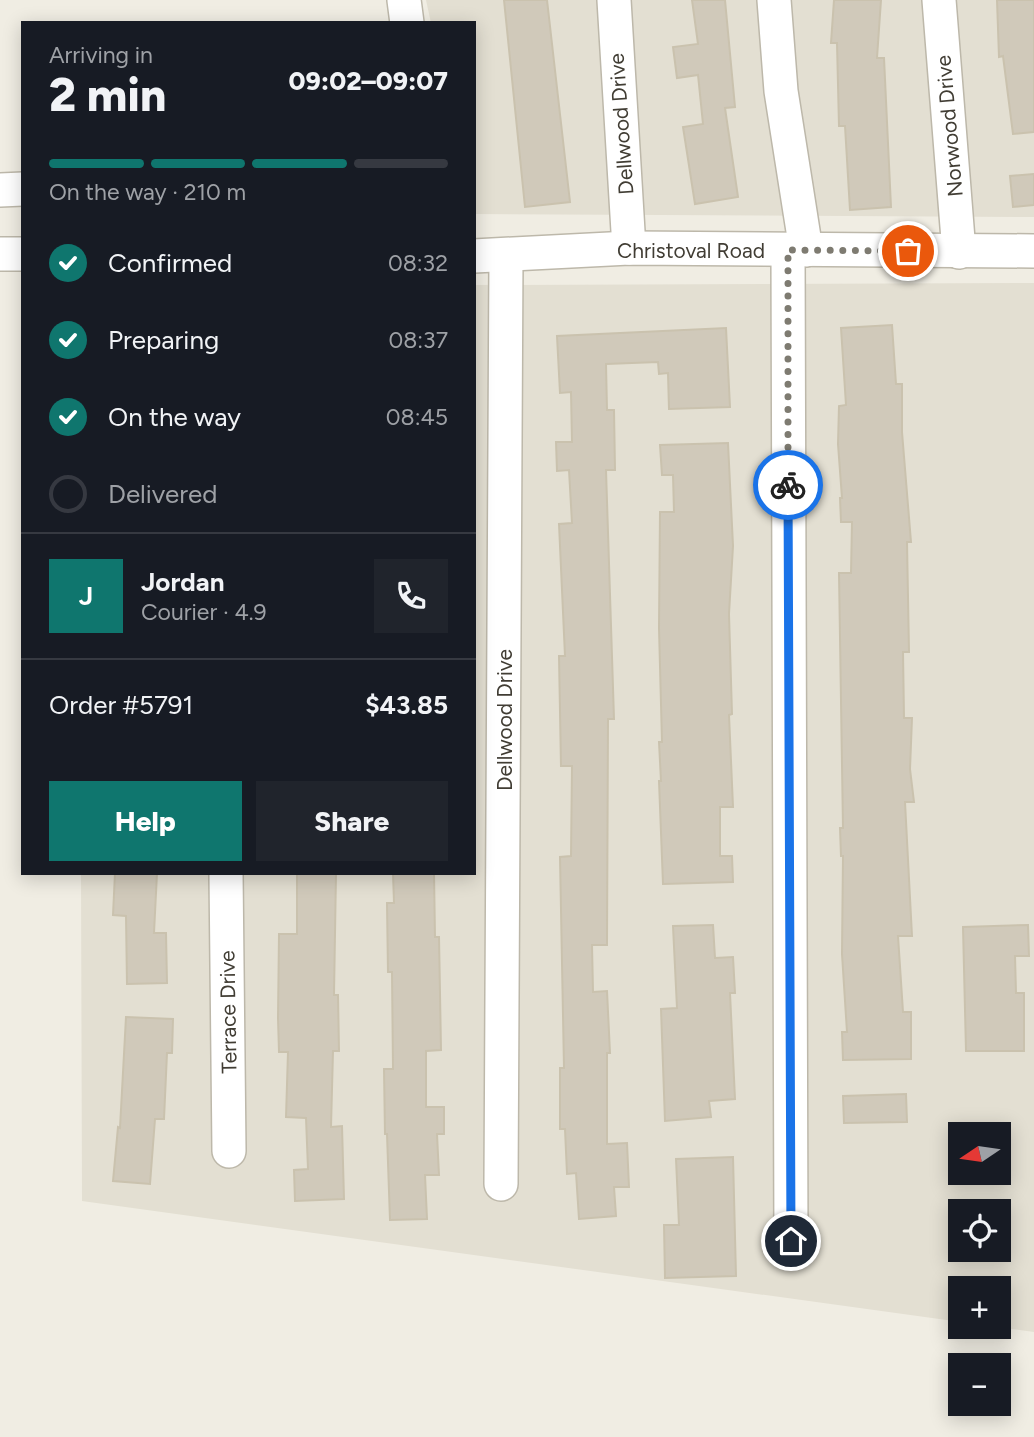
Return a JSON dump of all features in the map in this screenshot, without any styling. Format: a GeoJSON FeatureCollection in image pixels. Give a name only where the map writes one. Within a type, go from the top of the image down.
{"type":"FeatureCollection","features":[{"type":"Feature","properties":{"kind":"street"},"geometry":{"type":"LineString","coordinates":[[404,0],[407,21]]}},
{"type":"Feature","properties":{"kind":"street","name":"Dellwood Drive"},"geometry":{"type":"LineString","coordinates":[[614,0],[629,248]]}},
{"type":"Feature","properties":{"kind":"street"},"geometry":{"type":"LineString","coordinates":[[774,0],[797,250],[791,1241]]}},
{"type":"Feature","properties":{"kind":"street","name":"Norwood Drive"},"geometry":{"type":"LineString","coordinates":[[939,0],[959,252]]}},
{"type":"Feature","properties":{"kind":"street"},"geometry":{"type":"LineString","coordinates":[[0,190],[21,189]]}},
{"type":"Feature","properties":{"kind":"street","name":"Christoval Road"},"geometry":{"type":"LineString","coordinates":[[490,256],[629,248],[1034,251]]}},
{"type":"Feature","properties":{"kind":"street"},"geometry":{"type":"LineString","coordinates":[[0,254],[21,254]]}},
{"type":"Feature","properties":{"kind":"street","name":"Dellwood Drive"},"geometry":{"type":"LineString","coordinates":[[490,256],[501,1184]]}},
{"type":"Feature","properties":{"kind":"street","name":"Terrace Drive"},"geometry":{"type":"LineString","coordinates":[[226,875],[229,1151]]}},
{"type":"Feature","properties":{"kind":"shaded area"},"geometry":{"type":"Polygon","coordinates":[[[426,0],[1034,0],[1034,217],[476,214],[476,21],[431,21],[426,0]]]}},
{"type":"Feature","properties":{"kind":"shaded area"},"geometry":{"type":"Polygon","coordinates":[[[1034,283],[1034,1332],[1011,1329],[1011,1276],[948,1276],[948,1320],[82,1201],[81,875],[476,875],[476,285],[1034,283]]]}},
{"type":"Feature","properties":{"kind":"building"},"geometry":{"type":"Polygon","coordinates":[[[504,0],[547,0],[570,202],[525,207],[504,0]]]}},
{"type":"Feature","properties":{"kind":"building"},"geometry":{"type":"Polygon","coordinates":[[[692,0],[725,0],[735,107],[725,108],[738,197],[695,204],[683,127],[703,124],[698,75],[677,78],[673,47],[698,44],[692,0]]]}},
{"type":"Feature","properties":{"kind":"building"},"geometry":{"type":"Polygon","coordinates":[[[834,0],[881,0],[877,58],[884,58],[891,207],[850,210],[845,126],[839,126],[837,43],[831,43],[834,0]]]}},
{"type":"Feature","properties":{"kind":"building"},"geometry":{"type":"Polygon","coordinates":[[[997,0],[1034,0],[1034,132],[1013,134],[1003,56],[999,57],[997,0]]]}},
{"type":"Feature","properties":{"kind":"building"},"geometry":{"type":"Polygon","coordinates":[[[1034,174],[1034,205],[1013,207],[1010,176],[1034,174]]]}},
{"type":"Feature","properties":{"kind":"building"},"geometry":{"type":"Polygon","coordinates":[[[892,325],[896,384],[902,384],[902,432],[911,542],[907,542],[909,652],[903,652],[904,718],[912,718],[910,769],[914,802],[905,802],[912,936],[898,936],[903,1012],[911,1012],[911,1059],[843,1060],[842,1032],[847,1032],[842,954],[839,573],[851,573],[852,522],[841,522],[839,406],[846,405],[841,328],[892,325]]]}},
{"type":"Feature","properties":{"kind":"building"},"geometry":{"type":"Polygon","coordinates":[[[726,328],[730,407],[669,409],[668,373],[659,374],[658,362],[606,364],[607,410],[614,410],[615,470],[606,470],[614,719],[608,719],[607,945],[592,945],[593,992],[607,991],[610,1053],[607,1053],[607,1144],[627,1143],[629,1187],[614,1187],[616,1216],[579,1219],[576,1173],[567,1174],[565,1129],[560,1129],[560,1068],[564,1068],[560,857],[571,856],[572,766],[561,766],[559,656],[565,656],[559,524],[572,523],[569,470],[557,471],[556,442],[572,442],[571,392],[560,393],[557,336],[726,328]]]}},
{"type":"Feature","properties":{"kind":"building"},"geometry":{"type":"Polygon","coordinates":[[[728,443],[733,546],[729,614],[732,714],[729,715],[733,807],[720,807],[720,856],[732,856],[733,882],[663,884],[659,781],[659,742],[662,742],[660,512],[674,512],[673,475],[662,475],[660,445],[728,443]]]}},
{"type":"Feature","properties":{"kind":"building"},"geometry":{"type":"Polygon","coordinates":[[[115,875],[157,875],[154,933],[166,933],[167,983],[127,984],[126,916],[113,915],[115,875]]]}},
{"type":"Feature","properties":{"kind":"building"},"geometry":{"type":"Polygon","coordinates":[[[297,875],[336,875],[334,995],[338,995],[339,1051],[333,1051],[331,1127],[342,1126],[344,1199],[295,1201],[294,1170],[308,1169],[306,1118],[286,1117],[288,1052],[279,1052],[278,1018],[279,934],[297,934],[297,875]]]}},
{"type":"Feature","properties":{"kind":"building"},"geometry":{"type":"Polygon","coordinates":[[[393,875],[434,875],[435,937],[439,937],[441,1050],[426,1051],[426,1107],[444,1107],[444,1134],[437,1134],[439,1175],[425,1175],[427,1219],[390,1220],[384,1069],[393,1069],[392,972],[388,972],[387,903],[394,903],[393,875]]]}},
{"type":"Feature","properties":{"kind":"building"},"geometry":{"type":"Polygon","coordinates":[[[713,925],[715,958],[733,957],[735,993],[730,993],[735,1099],[709,1101],[711,1117],[665,1121],[661,1009],[677,1008],[673,926],[713,925]]]}},
{"type":"Feature","properties":{"kind":"building"},"geometry":{"type":"Polygon","coordinates":[[[1028,925],[1029,956],[1015,956],[1016,993],[1024,993],[1024,1051],[966,1051],[963,927],[1028,925]]]}},
{"type":"Feature","properties":{"kind":"building"},"geometry":{"type":"Polygon","coordinates":[[[126,1017],[173,1019],[172,1053],[167,1053],[164,1119],[155,1119],[150,1184],[113,1181],[118,1127],[120,1128],[126,1017]]]}},
{"type":"Feature","properties":{"kind":"building"},"geometry":{"type":"Polygon","coordinates":[[[906,1094],[907,1122],[844,1123],[843,1096],[906,1094]]]}},
{"type":"Feature","properties":{"kind":"building"},"geometry":{"type":"Polygon","coordinates":[[[733,1157],[736,1276],[665,1278],[664,1225],[679,1225],[676,1159],[733,1157]]]}},
{"type":"Feature","properties":{"kind":"way so far"},"geometry":{"type":"LineString","coordinates":[[788,485],[788,250],[908,251]]}},
{"type":"Feature","properties":{"kind":"route"},"geometry":{"type":"LineString","coordinates":[[788,485],[791,1241]]}}]}
